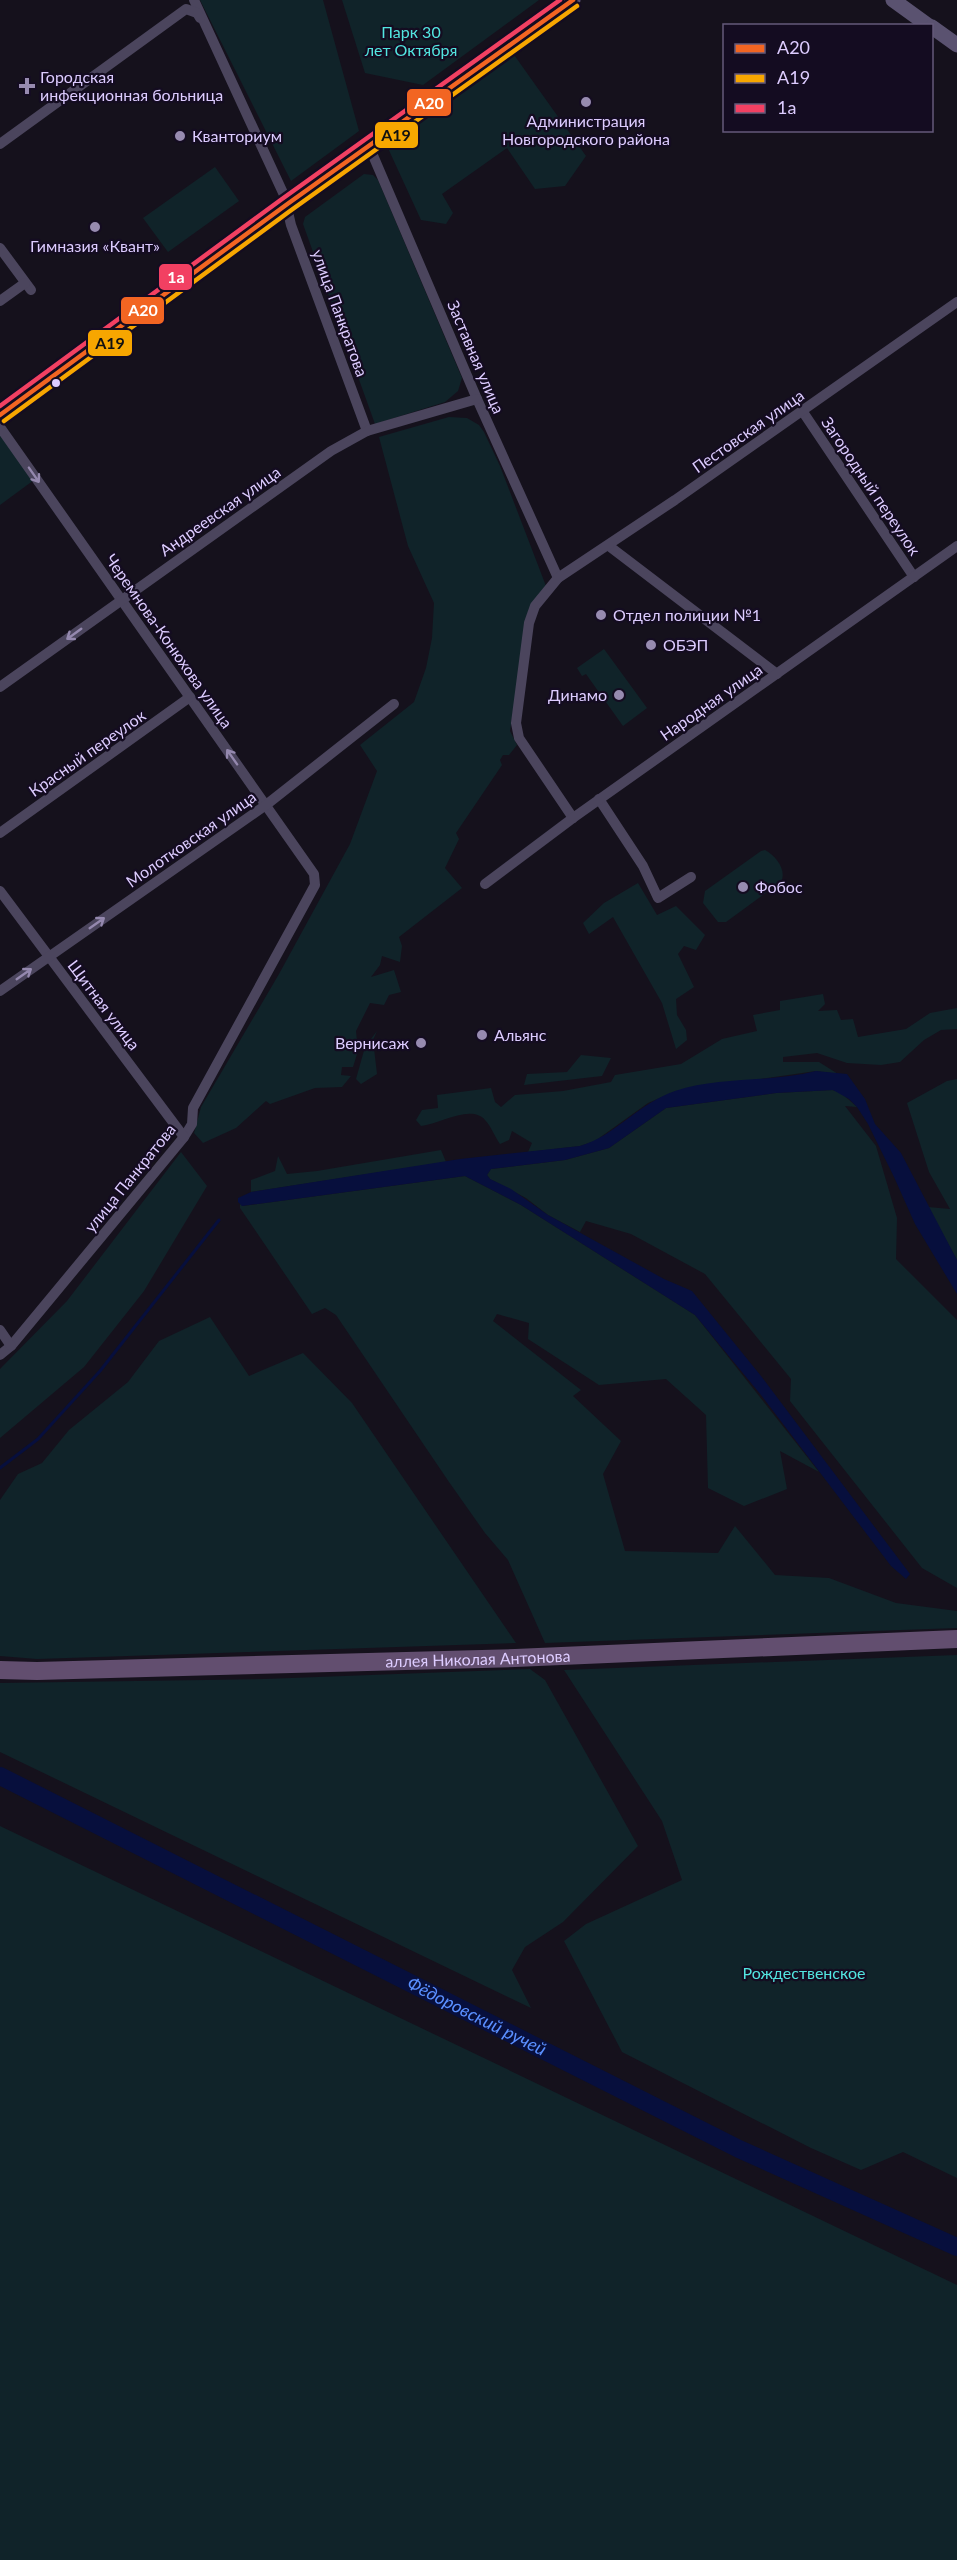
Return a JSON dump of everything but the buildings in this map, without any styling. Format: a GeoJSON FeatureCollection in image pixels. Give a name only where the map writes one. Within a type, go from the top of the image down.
{"type":"FeatureCollection","features":[{"type":"Feature","properties":{"kind":"main road"},"geometry":{"type":"LineString","coordinates":[[0,415],[573,0]]}},
{"type":"Feature","properties":{"kind":"main road"},"geometry":{"type":"LineString","coordinates":[[893,0],[927,24]]}},
{"type":"Feature","properties":{"kind":"main road"},"geometry":{"type":"LineString","coordinates":[[933,28],[957,45]]}},
{"type":"Feature","properties":{"kind":"main road","name":"аллея Николая Антонова"},"geometry":{"type":"LineString","coordinates":[[0,1670],[37,1671],[515,1658],[957,1639]]}},
{"type":"Feature","properties":{"kind":"street"},"geometry":{"type":"LineString","coordinates":[[194,0],[204,23]]}},
{"type":"Feature","properties":{"kind":"street"},"geometry":{"type":"LineString","coordinates":[[0,144],[186,9],[197,13],[204,23]]}},
{"type":"Feature","properties":{"kind":"street","name":"улица Панкратова"},"geometry":{"type":"LineString","coordinates":[[204,23],[284,195],[291,225],[368,431]]}},
{"type":"Feature","properties":{"kind":"street","name":"Заставная улица"},"geometry":{"type":"LineString","coordinates":[[369,146],[557,580]]}},
{"type":"Feature","properties":{"kind":"street"},"geometry":{"type":"LineString","coordinates":[[0,248],[28,287],[0,301]]}},
{"type":"Feature","properties":{"kind":"street","name":"Пестовская улица"},"geometry":{"type":"LineString","coordinates":[[573,818],[523,746],[516,723],[529,623],[535,606],[557,580],[803,412],[957,302]]}},
{"type":"Feature","properties":{"kind":"street","name":"Андреевская улица"},"geometry":{"type":"LineString","coordinates":[[0,687],[331,451],[368,431],[477,399]]}},
{"type":"Feature","properties":{"kind":"street","name":"Загородный переулок"},"geometry":{"type":"LineString","coordinates":[[803,412],[914,577]]}},
{"type":"Feature","properties":{"kind":"street","name":"Черемнова-Конюхова улица"},"geometry":{"type":"LineString","coordinates":[[0,427],[314,874]]}},
{"type":"Feature","properties":{"kind":"street"},"geometry":{"type":"LineString","coordinates":[[609,546],[777,674]]}},
{"type":"Feature","properties":{"kind":"street","name":"Народная улица"},"geometry":{"type":"LineString","coordinates":[[485,885],[573,818],[957,546]]}},
{"type":"Feature","properties":{"kind":"street","name":"Красный переулок"},"geometry":{"type":"LineString","coordinates":[[0,833],[190,697]]}},
{"type":"Feature","properties":{"kind":"street","name":"Молотковская улица"},"geometry":{"type":"LineString","coordinates":[[0,991],[266,805],[394,704]]}},
{"type":"Feature","properties":{"kind":"street"},"geometry":{"type":"LineString","coordinates":[[599,800],[643,866],[658,898],[691,877]]}},
{"type":"Feature","properties":{"kind":"street","name":"улица Панкратова"},"geometry":{"type":"LineString","coordinates":[[0,1355],[11,1346],[184,1137],[192,1124],[193,1108],[307,903],[315,885],[314,874]]}},
{"type":"Feature","properties":{"kind":"street","name":"Щитная улица"},"geometry":{"type":"LineString","coordinates":[[0,891],[184,1137]]}},
{"type":"Feature","properties":{"kind":"street"},"geometry":{"type":"LineString","coordinates":[[0,1330],[11,1346]]}},
{"type":"Feature","properties":{"kind":"green space"},"geometry":{"type":"Polygon","coordinates":[[[200,0],[323,0],[359,131],[291,181],[200,0]]]}},
{"type":"Feature","properties":{"kind":"green space","name":"Парк 30 лет Октября"},"geometry":{"type":"Polygon","coordinates":[[[342,0],[539,0],[423,85],[365,73],[342,0]]]}},
{"type":"Feature","properties":{"kind":"green space"},"geometry":{"type":"Polygon","coordinates":[[[512,52],[586,156],[565,186],[535,189],[507,148],[442,194],[453,213],[446,224],[421,220],[387,146],[512,52]]]}},
{"type":"Feature","properties":{"kind":"green space"},"geometry":{"type":"Polygon","coordinates":[[[215,167],[239,201],[168,252],[143,218],[215,167]]]}},
{"type":"Feature","properties":{"kind":"green space"},"geometry":{"type":"Polygon","coordinates":[[[364,174],[373,175],[378,180],[462,378],[458,391],[445,402],[375,424],[303,224],[305,217],[364,174]]]}},
{"type":"Feature","properties":{"kind":"green space"},"geometry":{"type":"Polygon","coordinates":[[[449,417],[467,418],[479,425],[484,432],[500,466],[546,586],[529,608],[510,731],[517,745],[509,755],[503,755],[500,760],[502,765],[456,833],[459,839],[445,868],[462,888],[399,937],[402,946],[400,962],[382,956],[380,965],[371,977],[394,970],[401,992],[389,995],[384,1005],[370,1003],[356,1031],[358,1051],[353,1067],[342,1067],[341,1075],[351,1076],[342,1087],[315,1088],[270,1104],[266,1101],[236,1128],[203,1143],[194,1133],[201,1107],[279,974],[350,844],[377,771],[360,745],[414,702],[426,668],[432,638],[434,603],[408,546],[379,437],[449,417]]]}},
{"type":"Feature","properties":{"kind":"green space"},"geometry":{"type":"Polygon","coordinates":[[[0,433],[34,480],[0,505],[0,433]]]}},
{"type":"Feature","properties":{"kind":"green space","name":"Динамо"},"geometry":{"type":"Polygon","coordinates":[[[604,649],[647,708],[623,726],[586,674],[582,676],[577,668],[604,649]]]}},
{"type":"Feature","properties":{"kind":"green space","name":"Фобос"},"geometry":{"type":"Polygon","coordinates":[[[765,850],[773,856],[781,868],[783,873],[781,882],[726,922],[718,922],[703,903],[705,891],[765,850]]]}},
{"type":"Feature","properties":{"kind":"green space"},"geometry":{"type":"Polygon","coordinates":[[[638,883],[657,915],[676,906],[705,935],[696,950],[684,946],[678,954],[694,987],[676,999],[677,1015],[686,1030],[687,1040],[676,1049],[662,1003],[613,917],[589,934],[583,923],[604,903],[638,883]]]}},
{"type":"Feature","properties":{"kind":"green space"},"geometry":{"type":"Polygon","coordinates":[[[823,994],[825,1004],[818,1011],[837,1010],[841,1020],[853,1019],[858,1037],[906,1029],[930,1013],[957,1008],[957,1029],[941,1030],[924,1040],[900,1062],[881,1065],[847,1063],[817,1053],[783,1057],[783,1062],[819,1062],[838,1074],[816,1071],[676,1091],[648,1103],[595,1141],[580,1146],[528,1152],[532,1143],[512,1131],[509,1140],[500,1144],[485,1120],[472,1114],[455,1116],[421,1126],[416,1120],[422,1110],[438,1108],[437,1095],[491,1088],[495,1102],[501,1107],[515,1095],[563,1091],[611,1082],[615,1075],[681,1064],[722,1039],[757,1031],[753,1015],[780,1010],[780,1001],[823,994]]]}},
{"type":"Feature","properties":{"kind":"green space"},"geometry":{"type":"Polygon","coordinates":[[[377,1031],[373,1040],[377,1074],[361,1084],[356,1079],[365,1047],[377,1031]]]}},
{"type":"Feature","properties":{"kind":"green space"},"geometry":{"type":"Polygon","coordinates":[[[581,1055],[611,1058],[602,1076],[524,1085],[527,1074],[567,1072],[581,1055]]]}},
{"type":"Feature","properties":{"kind":"green space"},"geometry":{"type":"Polygon","coordinates":[[[957,1079],[957,1260],[928,1207],[950,1209],[929,1172],[907,1103],[947,1081],[957,1079]]]}},
{"type":"Feature","properties":{"kind":"green space"},"geometry":{"type":"Polygon","coordinates":[[[832,1090],[840,1092],[857,1107],[845,1106],[876,1146],[897,1218],[896,1259],[957,1320],[957,1588],[922,1568],[790,1401],[791,1379],[705,1274],[631,1234],[586,1221],[580,1232],[548,1215],[526,1198],[490,1179],[487,1175],[491,1169],[565,1160],[609,1148],[666,1108],[776,1093],[832,1090]]]}},
{"type":"Feature","properties":{"kind":"green space"},"geometry":{"type":"Polygon","coordinates":[[[441,1150],[446,1162],[251,1192],[251,1180],[275,1171],[278,1156],[287,1174],[441,1150]]]}},
{"type":"Feature","properties":{"kind":"green space"},"geometry":{"type":"Polygon","coordinates":[[[181,1152],[207,1186],[144,1291],[84,1367],[0,1438],[0,1369],[67,1301],[181,1152]]]}},
{"type":"Feature","properties":{"kind":"green space"},"geometry":{"type":"Polygon","coordinates":[[[465,1176],[521,1205],[695,1315],[819,1472],[780,1451],[787,1489],[744,1506],[708,1488],[706,1415],[666,1379],[599,1385],[528,1339],[529,1323],[497,1314],[493,1321],[581,1390],[573,1396],[621,1441],[603,1474],[625,1551],[718,1553],[735,1526],[775,1575],[829,1578],[896,1603],[957,1611],[957,1628],[545,1643],[508,1560],[485,1533],[449,1482],[336,1315],[325,1308],[312,1314],[240,1208],[240,1204],[243,1206],[465,1176]]]}},
{"type":"Feature","properties":{"kind":"green space"},"geometry":{"type":"Polygon","coordinates":[[[210,1317],[249,1376],[303,1353],[352,1403],[516,1643],[37,1659],[0,1656],[0,1500],[18,1474],[42,1463],[69,1430],[128,1382],[159,1341],[210,1317]]]}},
{"type":"Feature","properties":{"kind":"green space","name":"Рождественское"},"geometry":{"type":"Polygon","coordinates":[[[957,1655],[957,2178],[903,2152],[861,2170],[811,2148],[622,2052],[564,1941],[586,1924],[682,1880],[662,1821],[564,1670],[957,1655]]]}},
{"type":"Feature","properties":{"kind":"green space"},"geometry":{"type":"Polygon","coordinates":[[[530,1669],[545,1680],[638,1846],[563,1922],[525,1947],[512,1970],[531,2008],[0,1752],[0,1683],[265,1679],[530,1669]]]}},
{"type":"Feature","properties":{"kind":"green space"},"geometry":{"type":"Polygon","coordinates":[[[0,1826],[957,2285],[957,2560],[0,2560],[0,1826]]]}},
{"type":"Feature","properties":{"kind":"shaded area"},"geometry":{"type":"Polygon","coordinates":[[[816,1071],[847,1074],[865,1099],[875,1124],[901,1153],[957,1260],[957,1294],[915,1224],[868,1124],[849,1099],[833,1090],[776,1093],[666,1108],[609,1148],[565,1160],[491,1169],[487,1175],[548,1215],[664,1279],[692,1291],[761,1376],[910,1574],[906,1579],[891,1566],[761,1395],[695,1315],[521,1205],[465,1176],[242,1206],[238,1202],[238,1198],[251,1192],[460,1159],[580,1146],[605,1135],[650,1103],[675,1091],[710,1083],[799,1075],[816,1071]]]}},
{"type":"Feature","properties":{"kind":"waterway"},"geometry":{"type":"LineString","coordinates":[[0,1468],[38,1439],[100,1371],[219,1220]]}},
{"type":"Feature","properties":{"kind":"waterway","name":"Фёдоровский ручей"},"geometry":{"type":"LineString","coordinates":[[0,1776],[739,2149],[957,2247]]}},
{"type":"Feature","properties":{"kind":"transit line","name":"1a"},"geometry":{"type":"LineString","coordinates":[[0,406],[282,199],[560,0]]}},
{"type":"Feature","properties":{"kind":"transit line","name":"А20"},"geometry":{"type":"LineString","coordinates":[[0,415],[286,205],[573,0]]}},
{"type":"Feature","properties":{"kind":"transit line","name":"A19"},"geometry":{"type":"LineString","coordinates":[[4,421],[290,211],[577,6]]}},
{"type":"Feature","properties":{"kind":"place","name":"Городская инфекционная больница"},"geometry":{"type":"Point","coordinates":[27,86]}},
{"type":"Feature","properties":{"kind":"place","name":"Администрация Новгородского района"},"geometry":{"type":"Point","coordinates":[586,102]}},
{"type":"Feature","properties":{"kind":"place","name":"Кванториум"},"geometry":{"type":"Point","coordinates":[180,136]}},
{"type":"Feature","properties":{"kind":"place","name":"Гимназия «Квант»"},"geometry":{"type":"Point","coordinates":[95,227]}},
{"type":"Feature","properties":{"kind":"place","name":"Отдел полиции №1"},"geometry":{"type":"Point","coordinates":[601,615]}},
{"type":"Feature","properties":{"kind":"place","name":"ОБЭП"},"geometry":{"type":"Point","coordinates":[651,645]}},
{"type":"Feature","properties":{"kind":"place","name":"Динамо"},"geometry":{"type":"Point","coordinates":[619,695]}},
{"type":"Feature","properties":{"kind":"place","name":"Фобос"},"geometry":{"type":"Point","coordinates":[743,887]}},
{"type":"Feature","properties":{"kind":"place","name":"Альянс"},"geometry":{"type":"Point","coordinates":[482,1035]}},
{"type":"Feature","properties":{"kind":"place","name":"Вернисаж"},"geometry":{"type":"Point","coordinates":[421,1043]}}]}
